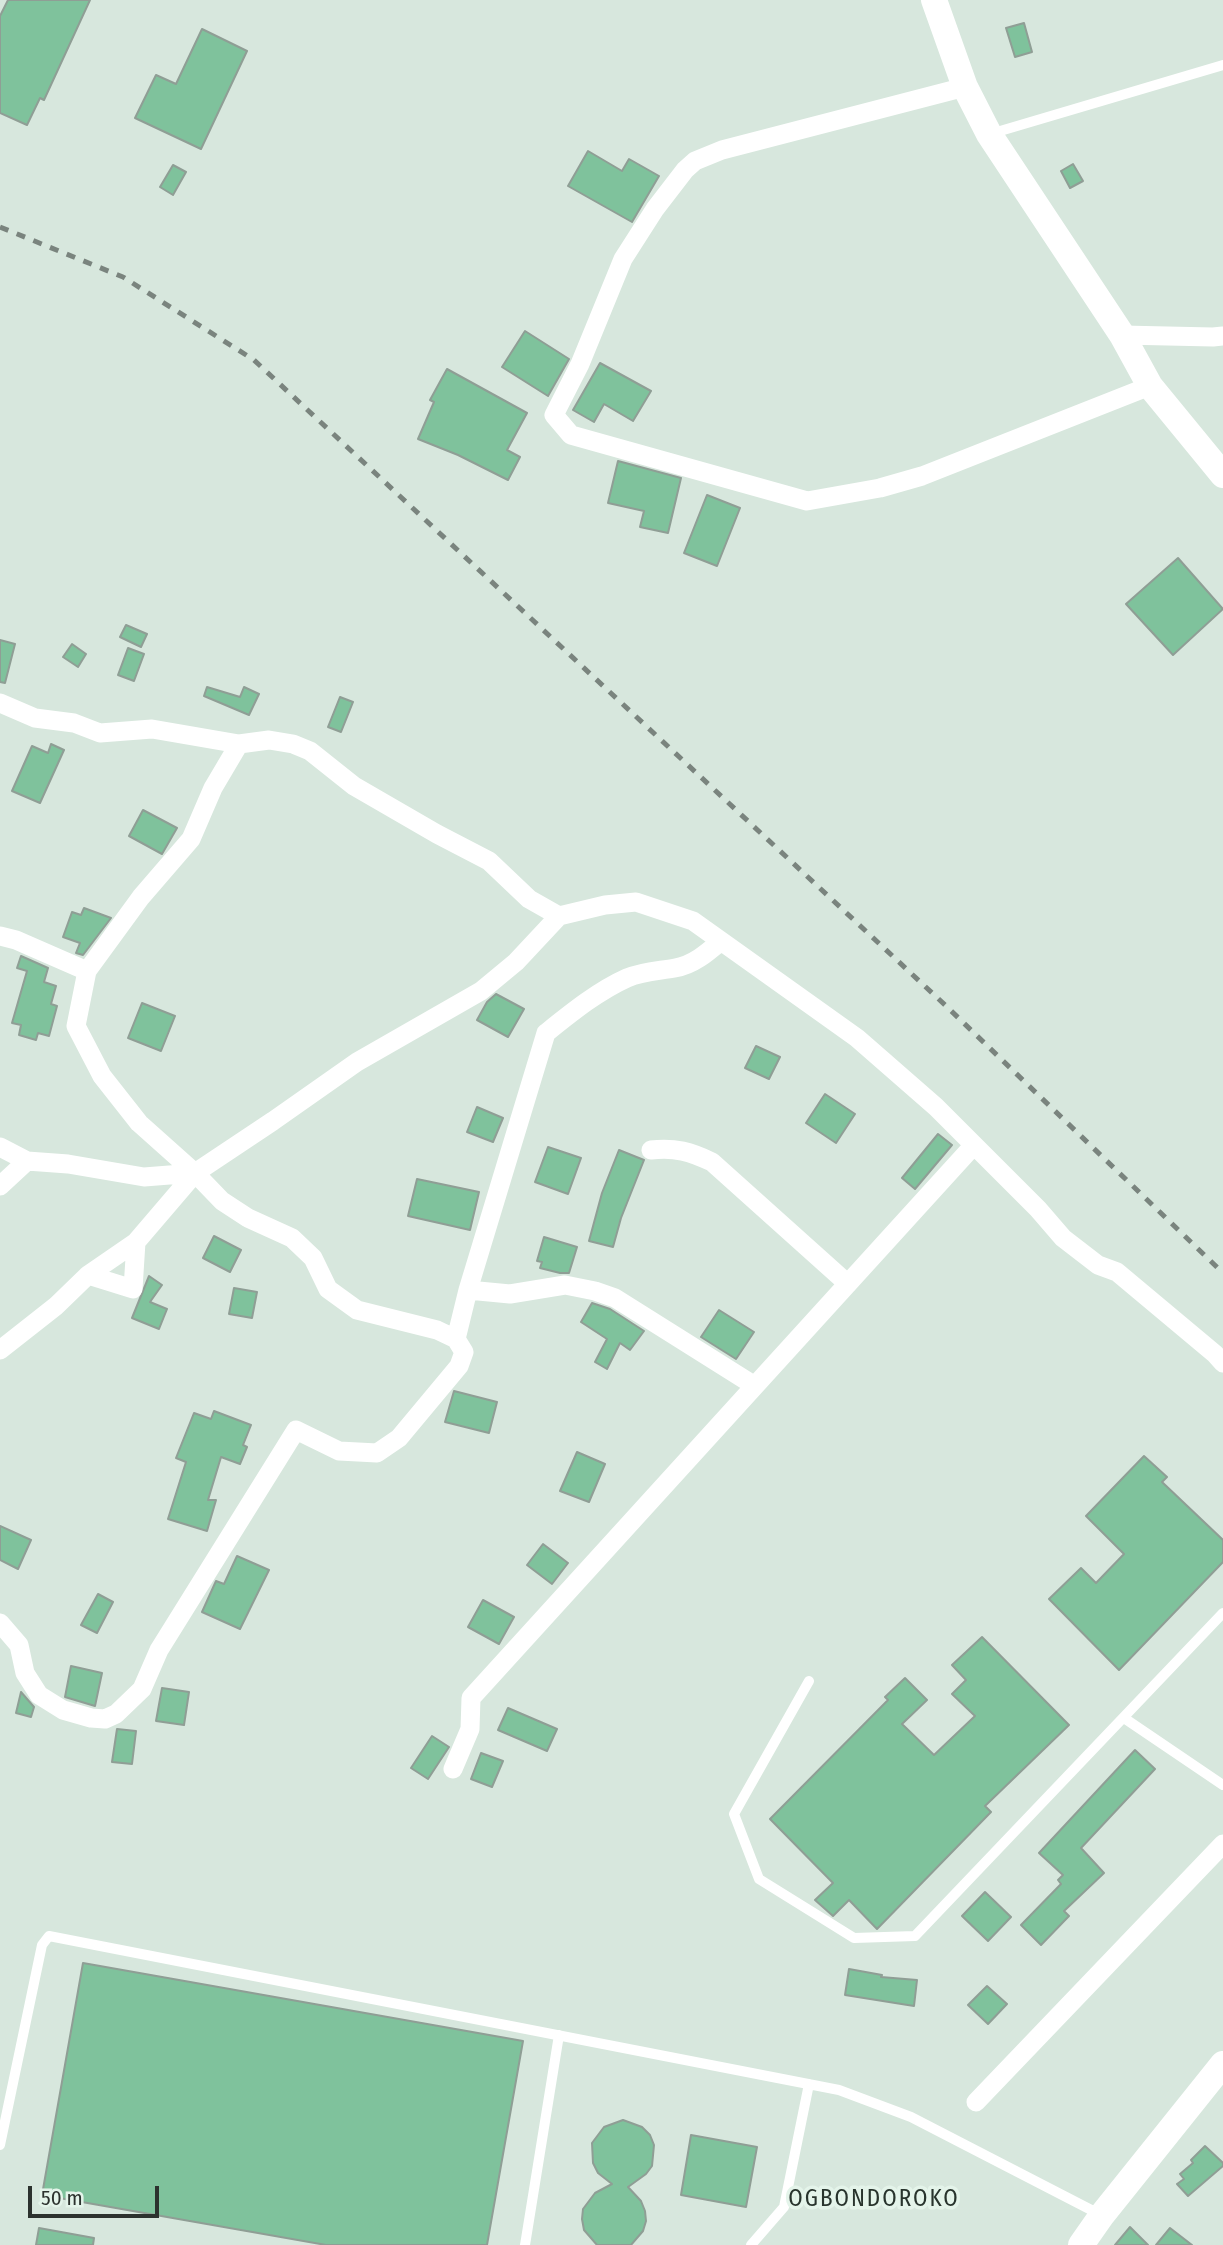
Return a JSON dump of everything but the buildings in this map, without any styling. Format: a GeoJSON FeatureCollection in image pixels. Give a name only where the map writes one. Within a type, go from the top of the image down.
{"type":"FeatureCollection","features":[{"type":"Feature","properties":{"kind":"main road"},"geometry":{"type":"LineString","coordinates":[[934,0],[965,87],[989,134],[1122,335],[1150,386],[1223,475]]}},
{"type":"Feature","properties":{"kind":"main road"},"geometry":{"type":"LineString","coordinates":[[1081,2245],[1223,2064]]}},
{"type":"Feature","properties":{"kind":"street"},"geometry":{"type":"LineString","coordinates":[[965,87],[722,150],[695,161],[655,209],[623,260],[580,364],[554,415],[571,435],[807,500],[880,488],[922,476],[1150,386]]}},
{"type":"Feature","properties":{"kind":"street"},"geometry":{"type":"LineString","coordinates":[[1122,335],[1223,336]]}},
{"type":"Feature","properties":{"kind":"street"},"geometry":{"type":"LineString","coordinates":[[0,703],[35,718],[74,723],[100,733],[152,729],[239,744],[269,740],[293,744],[310,751],[354,786],[489,861],[529,899],[559,916]]}},
{"type":"Feature","properties":{"kind":"street"},"geometry":{"type":"LineString","coordinates":[[0,1623],[19,1645],[25,1673],[39,1695],[63,1710],[91,1717],[105,1719],[116,1714],[142,1689],[159,1650],[296,1430],[340,1451],[377,1453],[399,1438],[459,1366],[464,1352],[456,1339],[437,1330],[357,1310],[328,1289],[313,1258],[292,1238],[248,1218],[222,1201],[139,1123],[102,1076],[76,1026],[87,971],[141,897],[191,839],[213,788],[239,744]]}},
{"type":"Feature","properties":{"kind":"street"},"geometry":{"type":"LineString","coordinates":[[0,1350],[56,1306],[88,1275],[136,1242],[194,1173],[357,1062],[481,991],[516,962],[559,916],[605,905],[636,902],[694,921],[857,1038],[936,1107],[1038,1209],[1063,1238],[1098,1265],[1117,1272],[1223,1363]]}},
{"type":"Feature","properties":{"kind":"street"},"geometry":{"type":"LineString","coordinates":[[0,936],[16,940],[87,971]]}},
{"type":"Feature","properties":{"kind":"street"},"geometry":{"type":"LineString","coordinates":[[456,1339],[468,1290],[546,1033],[570,1013],[627,978],[651,971],[677,968],[700,959],[721,941]]}},
{"type":"Feature","properties":{"kind":"street"},"geometry":{"type":"LineString","coordinates":[[453,1769],[470,1729],[471,1698],[974,1145]]}},
{"type":"Feature","properties":{"kind":"street"},"geometry":{"type":"LineString","coordinates":[[0,1147],[27,1161],[68,1164],[144,1177],[194,1173]]}},
{"type":"Feature","properties":{"kind":"street"},"geometry":{"type":"LineString","coordinates":[[651,1150],[671,1148],[691,1152],[712,1162],[848,1284]]}},
{"type":"Feature","properties":{"kind":"street"},"geometry":{"type":"LineString","coordinates":[[0,1186],[27,1161]]}},
{"type":"Feature","properties":{"kind":"street"},"geometry":{"type":"LineString","coordinates":[[88,1275],[133,1289],[136,1242]]}},
{"type":"Feature","properties":{"kind":"street"},"geometry":{"type":"LineString","coordinates":[[468,1290],[510,1294],[565,1284],[595,1290],[615,1298],[755,1387]]}},
{"type":"Feature","properties":{"kind":"street"},"geometry":{"type":"LineString","coordinates":[[976,2102],[1223,1844]]}},
{"type":"Feature","properties":{"kind":"lane"},"geometry":{"type":"LineString","coordinates":[[989,134],[1223,65]]}},
{"type":"Feature","properties":{"kind":"lane"},"geometry":{"type":"LineString","coordinates":[[809,1681],[734,1814],[760,1879],[854,1938],[915,1936],[1223,1613]]}},
{"type":"Feature","properties":{"kind":"lane"},"geometry":{"type":"LineString","coordinates":[[1124,1718],[1223,1785]]}},
{"type":"Feature","properties":{"kind":"lane"},"geometry":{"type":"LineString","coordinates":[[0,2145],[43,1945],[48,1936],[839,2090],[911,2117],[1102,2215]]}},
{"type":"Feature","properties":{"kind":"lane"},"geometry":{"type":"LineString","coordinates":[[525,2245],[559,2035]]}},
{"type":"Feature","properties":{"kind":"lane"},"geometry":{"type":"LineString","coordinates":[[751,2245],[784,2207],[810,2084]]}},
{"type":"Feature","properties":{"kind":"railway"},"geometry":{"type":"LineString","coordinates":[[0,227],[123,277],[254,360],[945,1005],[1223,1273]]}},
{"type":"Feature","properties":{"kind":"district","name":"OGBONDOROKO"},"geometry":{"type":"Point","coordinates":[874,2200]}}]}
